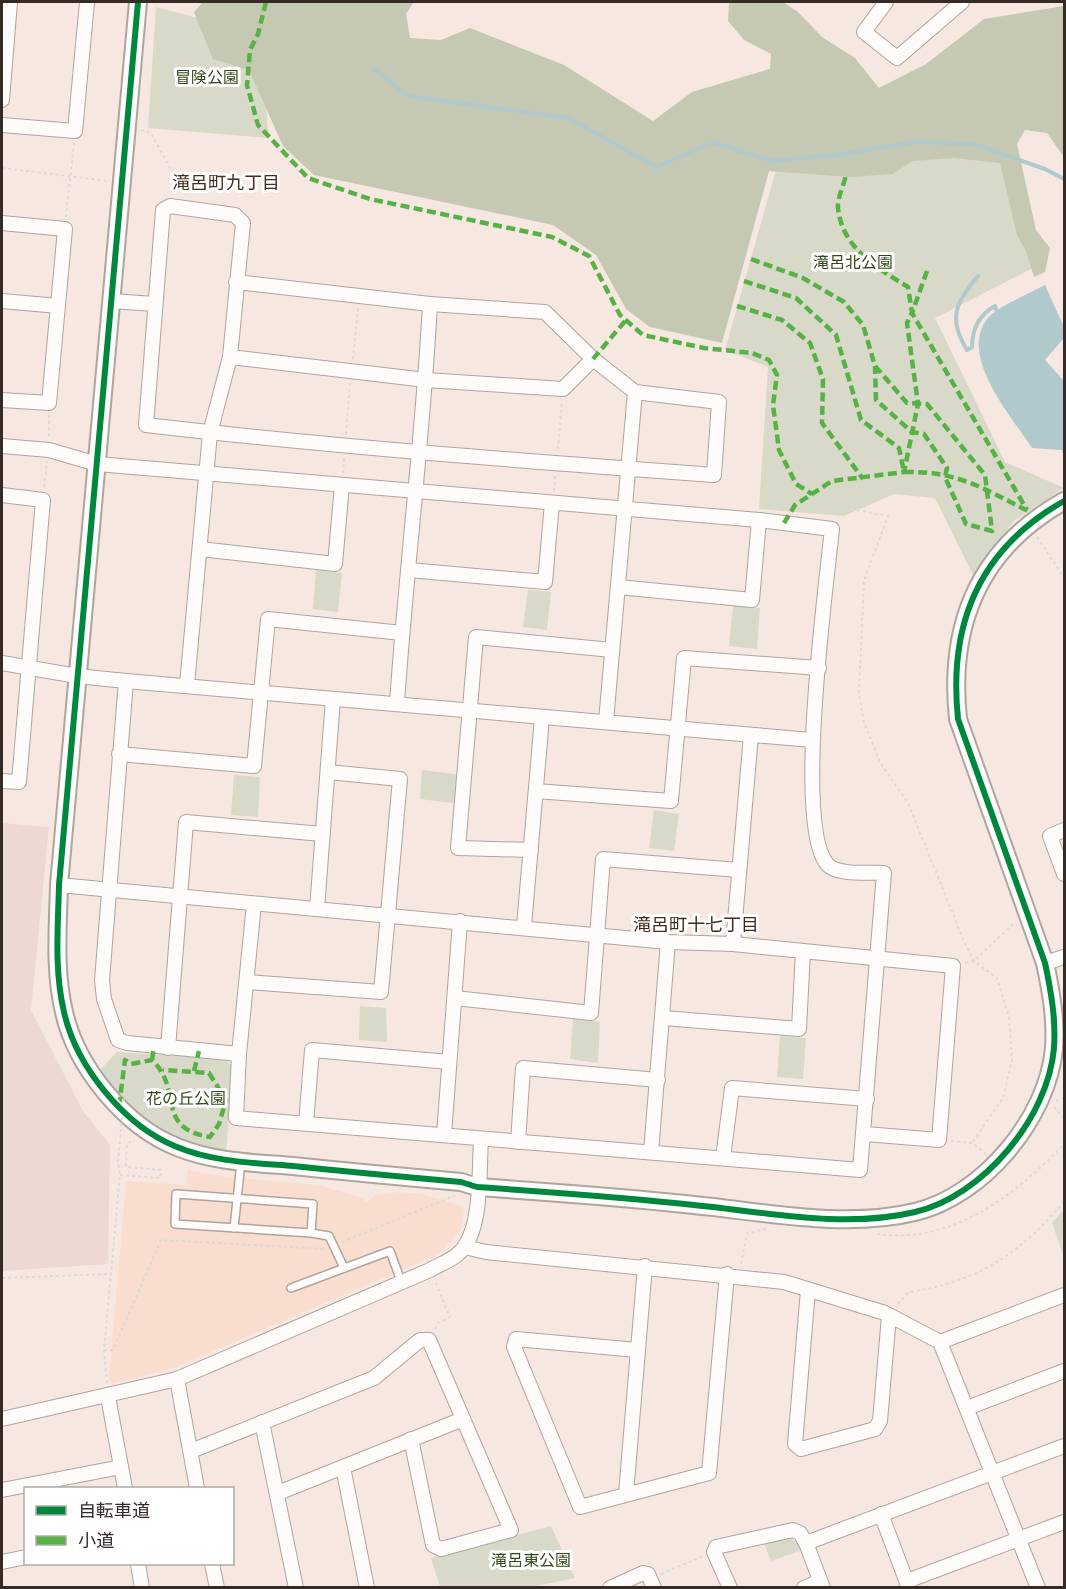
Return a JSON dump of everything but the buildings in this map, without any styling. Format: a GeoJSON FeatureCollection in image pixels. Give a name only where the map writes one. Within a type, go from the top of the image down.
{"type":"FeatureCollection","features":[{"type":"Feature","properties":{"kind":"street"},"geometry":{"type":"LineString","coordinates":[[2,125],[75,131],[87,2]]}},
{"type":"Feature","properties":{"kind":"street"},"geometry":{"type":"LineString","coordinates":[[138,2],[59,885],[57,962],[64,1012],[75,1046],[95,1080],[113,1101],[150,1132],[176,1147],[241,1161],[460,1182],[477,1187],[772,1213],[873,1219],[917,1211],[958,1193],[1011,1149],[1039,1101],[1059,1050],[1053,1000],[1045,963],[958,719],[955,667],[963,618],[992,564],[1029,525],[1065,501]]}},
{"type":"Feature","properties":{"kind":"street"},"geometry":{"type":"LineString","coordinates":[[886,2],[864,32],[897,58],[962,2]]}},
{"type":"Feature","properties":{"kind":"street"},"geometry":{"type":"LineString","coordinates":[[2,100],[7,11]]}},
{"type":"Feature","properties":{"kind":"street"},"geometry":{"type":"LineString","coordinates":[[187,685],[210,432],[230,357],[236,282],[243,223],[235,215],[170,206],[163,210],[146,425],[210,432],[345,445],[418,454],[557,462],[714,475],[719,402],[635,392],[593,359],[545,312],[430,304],[236,282]]}},
{"type":"Feature","properties":{"kind":"street"},"geometry":{"type":"LineString","coordinates":[[2,223],[65,229],[49,403],[2,400]]}},
{"type":"Feature","properties":{"kind":"street"},"geometry":{"type":"LineString","coordinates":[[2,301],[58,306]]}},
{"type":"Feature","properties":{"kind":"street"},"geometry":{"type":"LineString","coordinates":[[111,301],[155,304]]}},
{"type":"Feature","properties":{"kind":"street"},"geometry":{"type":"LineString","coordinates":[[398,703],[414,490],[426,380],[430,304]]}},
{"type":"Feature","properties":{"kind":"street"},"geometry":{"type":"LineString","coordinates":[[230,357],[426,380],[563,389],[593,359]]}},
{"type":"Feature","properties":{"kind":"street"},"geometry":{"type":"LineString","coordinates":[[606,721],[635,392]]}},
{"type":"Feature","properties":{"kind":"street"},"geometry":{"type":"LineString","coordinates":[[2,446],[49,450],[97,464],[759,520],[832,529],[812,740],[812,799],[822,856],[828,865],[836,870],[884,873],[865,1134],[860,1170],[236,1118],[239,1054],[254,904]]}},
{"type":"Feature","properties":{"kind":"street"},"geometry":{"type":"LineString","coordinates":[[200,549],[335,564],[342,485]]}},
{"type":"Feature","properties":{"kind":"street"},"geometry":{"type":"LineString","coordinates":[[2,495],[43,500],[19,782],[2,781]]}},
{"type":"Feature","properties":{"kind":"street"},"geometry":{"type":"LineString","coordinates":[[409,570],[544,582],[552,503]]}},
{"type":"Feature","properties":{"kind":"street"},"geometry":{"type":"LineString","coordinates":[[618,587],[752,600],[759,520]]}},
{"type":"Feature","properties":{"kind":"street"},"geometry":{"type":"LineString","coordinates":[[119,754],[254,766],[268,619],[402,633]]}},
{"type":"Feature","properties":{"kind":"street"},"geometry":{"type":"LineString","coordinates":[[531,850],[458,848],[476,637],[612,650]]}},
{"type":"Feature","properties":{"kind":"street"},"geometry":{"type":"LineString","coordinates":[[536,790],[671,801],[684,658],[819,668]]}},
{"type":"Feature","properties":{"kind":"street"},"geometry":{"type":"LineString","coordinates":[[2,663],[77,676],[187,685],[260,694],[398,703],[542,718],[606,721],[677,730],[812,740]]}},
{"type":"Feature","properties":{"kind":"street"},"geometry":{"type":"LineString","coordinates":[[126,681],[108,891],[102,980],[104,999],[118,1040],[168,1048],[239,1054]]}},
{"type":"Feature","properties":{"kind":"street"},"geometry":{"type":"LineString","coordinates":[[317,909],[333,699]]}},
{"type":"Feature","properties":{"kind":"street"},"geometry":{"type":"LineString","coordinates":[[524,926],[542,718]]}},
{"type":"Feature","properties":{"kind":"street"},"geometry":{"type":"LineString","coordinates":[[733,944],[751,735]]}},
{"type":"Feature","properties":{"kind":"street"},"geometry":{"type":"LineString","coordinates":[[248,982],[381,992],[400,779],[328,772]]}},
{"type":"Feature","properties":{"kind":"street"},"geometry":{"type":"LineString","coordinates":[[168,1048],[186,822],[322,834]]}},
{"type":"Feature","properties":{"kind":"street"},"geometry":{"type":"LineString","coordinates":[[1065,830],[1050,836],[1065,874]]}},
{"type":"Feature","properties":{"kind":"street"},"geometry":{"type":"LineString","coordinates":[[455,998],[591,1013],[603,860],[738,870]]}},
{"type":"Feature","properties":{"kind":"street"},"geometry":{"type":"LineString","coordinates":[[59,885],[181,898],[524,926],[668,942],[733,944],[953,966],[939,1140],[865,1134]]}},
{"type":"Feature","properties":{"kind":"street"},"geometry":{"type":"LineString","coordinates":[[444,1135],[460,921]]}},
{"type":"Feature","properties":{"kind":"street"},"geometry":{"type":"LineString","coordinates":[[651,1152],[664,1018],[668,942]]}},
{"type":"Feature","properties":{"kind":"street"},"geometry":{"type":"LineString","coordinates":[[664,1018],[799,1029],[803,951]]}},
{"type":"Feature","properties":{"kind":"street"},"geometry":{"type":"LineString","coordinates":[[1045,963],[1065,957]]}},
{"type":"Feature","properties":{"kind":"street"},"geometry":{"type":"LineString","coordinates":[[306,1123],[312,1050],[449,1062]]}},
{"type":"Feature","properties":{"kind":"street"},"geometry":{"type":"LineString","coordinates":[[518,1142],[523,1068],[658,1080]]}},
{"type":"Feature","properties":{"kind":"street"},"geometry":{"type":"LineString","coordinates":[[723,1158],[732,1088],[867,1099]]}},
{"type":"Feature","properties":{"kind":"street"},"geometry":{"type":"LineString","coordinates":[[2,1419],[108,1397],[177,1379],[430,1270],[456,1256],[465,1247],[474,1222],[481,1139]]}},
{"type":"Feature","properties":{"kind":"street"},"geometry":{"type":"LineString","coordinates":[[465,1247],[486,1252],[645,1266],[784,1282],[889,1316],[940,1342],[1038,1587]]}},
{"type":"Feature","properties":{"kind":"street"},"geometry":{"type":"LineString","coordinates":[[626,1494],[645,1266]]}},
{"type":"Feature","properties":{"kind":"street"},"geometry":{"type":"LineString","coordinates":[[637,1350],[516,1339],[514,1347],[580,1507],[709,1473],[733,1275]]}},
{"type":"Feature","properties":{"kind":"street"},"geometry":{"type":"LineString","coordinates":[[808,1290],[795,1444],[801,1449],[875,1429],[880,1421],[889,1316]]}},
{"type":"Feature","properties":{"kind":"street"},"geometry":{"type":"LineString","coordinates":[[940,1342],[1065,1296]]}},
{"type":"Feature","properties":{"kind":"street"},"geometry":{"type":"LineString","coordinates":[[191,1450],[374,1378],[420,1340],[429,1340],[511,1530],[441,1549],[433,1545],[411,1439]]}},
{"type":"Feature","properties":{"kind":"street"},"geometry":{"type":"LineString","coordinates":[[967,1408],[1065,1371]]}},
{"type":"Feature","properties":{"kind":"street"},"geometry":{"type":"LineString","coordinates":[[177,1379],[197,1487]]}},
{"type":"Feature","properties":{"kind":"street"},"geometry":{"type":"LineString","coordinates":[[108,1397],[125,1487]]}},
{"type":"Feature","properties":{"kind":"street"},"geometry":{"type":"LineString","coordinates":[[278,1493],[463,1419]]}},
{"type":"Feature","properties":{"kind":"street"},"geometry":{"type":"LineString","coordinates":[[262,1422],[296,1587]]}},
{"type":"Feature","properties":{"kind":"street"},"geometry":{"type":"LineString","coordinates":[[806,1543],[1065,1446]]}},
{"type":"Feature","properties":{"kind":"street"},"geometry":{"type":"LineString","coordinates":[[2,1490],[121,1467]]}},
{"type":"Feature","properties":{"kind":"street"},"geometry":{"type":"LineString","coordinates":[[343,1467],[367,1587]]}},
{"type":"Feature","properties":{"kind":"street"},"geometry":{"type":"LineString","coordinates":[[881,1514],[908,1584],[1065,1522]]}},
{"type":"Feature","properties":{"kind":"street"},"geometry":{"type":"LineString","coordinates":[[730,1587],[714,1551],[716,1547],[793,1530],[800,1533],[806,1543],[822,1584],[804,1587]]}},
{"type":"Feature","properties":{"kind":"street"},"geometry":{"type":"LineString","coordinates":[[2,1562],[24,1557]]}},
{"type":"Feature","properties":{"kind":"street"},"geometry":{"type":"LineString","coordinates":[[138,1565],[142,1587]]}},
{"type":"Feature","properties":{"kind":"street"},"geometry":{"type":"LineString","coordinates":[[212,1565],[217,1587]]}},
{"type":"Feature","properties":{"kind":"street"},"geometry":{"type":"LineString","coordinates":[[610,1587],[643,1574],[648,1574],[652,1583]]}},
{"type":"Feature","properties":{"kind":"lane"},"geometry":{"type":"LineString","coordinates":[[234,1228],[241,1161]]}},
{"type":"Feature","properties":{"kind":"lane"},"geometry":{"type":"LineString","coordinates":[[311,1233],[313,1204],[176,1194],[175,1224],[329,1236],[344,1268]]}},
{"type":"Feature","properties":{"kind":"lane"},"geometry":{"type":"LineString","coordinates":[[291,1288],[390,1251],[401,1281]]}},
{"type":"Feature","properties":{"kind":"path"},"geometry":{"type":"LineString","coordinates":[[128,127],[151,133],[175,177],[170,206]]}},
{"type":"Feature","properties":{"kind":"path"},"geometry":{"type":"LineString","coordinates":[[65,229],[75,131]]}},
{"type":"Feature","properties":{"kind":"path"},"geometry":{"type":"LineString","coordinates":[[2,168],[123,182]]}},
{"type":"Feature","properties":{"kind":"path"},"geometry":{"type":"LineString","coordinates":[[342,485],[351,371],[360,296]]}},
{"type":"Feature","properties":{"kind":"path"},"geometry":{"type":"LineString","coordinates":[[552,503],[563,389]]}},
{"type":"Feature","properties":{"kind":"path"},"geometry":{"type":"LineString","coordinates":[[812,494],[840,507],[888,516],[864,581],[859,693],[864,723],[881,764],[908,803],[963,939],[974,961],[997,978],[1009,1017],[1012,1060],[1003,1098],[972,1143]]}},
{"type":"Feature","properties":{"kind":"path"},"geometry":{"type":"LineString","coordinates":[[1029,525],[1065,578]]}},
{"type":"Feature","properties":{"kind":"path"},"geometry":{"type":"LineString","coordinates":[[953,966],[974,961],[1012,924],[1028,916]]}},
{"type":"Feature","properties":{"kind":"path"},"geometry":{"type":"LineString","coordinates":[[108,1397],[104,1350],[120,1175],[118,1162],[126,1074],[131,1064],[127,1043]]}},
{"type":"Feature","properties":{"kind":"path"},"geometry":{"type":"LineString","coordinates":[[1050,1103],[1065,1118]]}},
{"type":"Feature","properties":{"kind":"path"},"geometry":{"type":"LineString","coordinates":[[120,1175],[160,1178],[161,1170],[126,1167],[126,1144],[150,1132]]}},
{"type":"Feature","properties":{"kind":"path"},"geometry":{"type":"LineString","coordinates":[[939,1140],[972,1143],[996,1162]]}},
{"type":"Feature","properties":{"kind":"path"},"geometry":{"type":"LineString","coordinates":[[873,1219],[877,1234],[903,1237],[925,1234],[960,1222],[990,1208],[1004,1198],[1044,1166],[1065,1144]]}},
{"type":"Feature","properties":{"kind":"path"},"geometry":{"type":"LineString","coordinates":[[104,1350],[113,1350],[161,1240],[323,1250],[459,1194],[460,1182]]}},
{"type":"Feature","properties":{"kind":"path"},"geometry":{"type":"LineString","coordinates":[[889,1316],[909,1292],[944,1287],[990,1267],[1036,1235],[1065,1202]]}},
{"type":"Feature","properties":{"kind":"path"},"geometry":{"type":"LineString","coordinates":[[733,1275],[747,1233],[766,1229],[772,1213]]}},
{"type":"Feature","properties":{"kind":"path"},"geometry":{"type":"LineString","coordinates":[[429,1340],[438,1323],[450,1317],[430,1270]]}},
{"type":"Feature","properties":{"kind":"path"},"geometry":{"type":"LineString","coordinates":[[2,1278],[110,1274]]}},
{"type":"Feature","properties":{"kind":"path"},"geometry":{"type":"LineString","coordinates":[[652,1583],[714,1551]]}},
{"type":"Feature","properties":{"kind":"shaded area"},"geometry":{"type":"Polygon","coordinates":[[[2,823],[49,827],[31,1010],[83,1111],[110,1145],[108,1264],[2,1271],[2,823]]]}},
{"type":"Feature","properties":{"kind":"shaded area"},"geometry":{"type":"Polygon","coordinates":[[[188,1170],[227,1177],[319,1185],[362,1198],[367,1202],[375,1195],[398,1192],[423,1194],[464,1207],[463,1221],[459,1232],[439,1254],[176,1367],[112,1384],[109,1380],[126,1181],[186,1185],[188,1170]]]}},
{"type":"Feature","properties":{"kind":"green space"},"geometry":{"type":"Polygon","coordinates":[[[203,2],[414,2],[406,14],[410,38],[441,40],[470,28],[564,65],[653,121],[692,92],[770,69],[771,54],[744,40],[728,21],[729,2],[783,2],[798,12],[822,37],[855,58],[879,88],[926,64],[984,19],[1064,6],[1064,157],[1047,133],[1025,130],[1017,144],[1036,230],[1050,248],[1045,272],[1034,277],[1026,251],[1017,235],[1000,163],[954,158],[912,161],[893,174],[851,177],[769,171],[722,343],[650,327],[626,309],[596,255],[553,225],[314,175],[283,146],[249,70],[213,59],[194,12],[203,2]]]}},
{"type":"Feature","properties":{"kind":"green space","name":"冒険公園"},"geometry":{"type":"Polygon","coordinates":[[[156,7],[258,34],[269,138],[148,128],[156,7]]]}},
{"type":"Feature","properties":{"kind":"green space","name":"滝呂北公園"},"geometry":{"type":"Polygon","coordinates":[[[934,151],[1005,155],[1041,264],[935,318],[1005,462],[1064,488],[1014,521],[973,575],[935,498],[894,494],[844,516],[759,509],[768,367],[725,350],[776,170],[934,151]]]}},
{"type":"Feature","properties":{"kind":"green space"},"geometry":{"type":"Polygon","coordinates":[[[316,570],[342,573],[338,612],[313,609],[316,570]]]}},
{"type":"Feature","properties":{"kind":"green space"},"geometry":{"type":"Polygon","coordinates":[[[528,590],[551,592],[547,630],[523,627],[528,590]]]}},
{"type":"Feature","properties":{"kind":"green space"},"geometry":{"type":"Polygon","coordinates":[[[733,606],[760,608],[757,649],[729,646],[733,606]]]}},
{"type":"Feature","properties":{"kind":"green space"},"geometry":{"type":"Polygon","coordinates":[[[422,770],[462,775],[460,804],[420,799],[422,770]]]}},
{"type":"Feature","properties":{"kind":"green space"},"geometry":{"type":"Polygon","coordinates":[[[234,775],[260,777],[258,817],[231,815],[234,775]]]}},
{"type":"Feature","properties":{"kind":"green space"},"geometry":{"type":"Polygon","coordinates":[[[654,810],[679,814],[674,851],[649,848],[654,810]]]}},
{"type":"Feature","properties":{"kind":"green space"},"geometry":{"type":"Polygon","coordinates":[[[360,1006],[386,1008],[387,1042],[359,1040],[360,1006]]]}},
{"type":"Feature","properties":{"kind":"green space"},"geometry":{"type":"Polygon","coordinates":[[[573,1019],[600,1022],[598,1063],[570,1059],[573,1019]]]}},
{"type":"Feature","properties":{"kind":"green space"},"geometry":{"type":"Polygon","coordinates":[[[780,1036],[806,1038],[803,1079],[777,1077],[780,1036]]]}},
{"type":"Feature","properties":{"kind":"green space","name":"花の丘公園"},"geometry":{"type":"Polygon","coordinates":[[[117,1052],[226,1059],[233,1068],[226,1152],[187,1142],[138,1114],[98,1072],[117,1052]]]}},
{"type":"Feature","properties":{"kind":"green space"},"geometry":{"type":"Polygon","coordinates":[[[1064,1209],[1064,1257],[1052,1223],[1064,1209]]]}},
{"type":"Feature","properties":{"kind":"green space","name":"滝呂東公園"},"geometry":{"type":"Polygon","coordinates":[[[551,1526],[575,1578],[531,1587],[440,1587],[431,1558],[551,1526]]]}},
{"type":"Feature","properties":{"kind":"green space"},"geometry":{"type":"Polygon","coordinates":[[[788,1537],[797,1542],[802,1550],[771,1561],[764,1544],[788,1537]]]}},
{"type":"Feature","properties":{"kind":"water"},"geometry":{"type":"Polygon","coordinates":[[[1045,285],[1064,327],[1064,338],[1045,360],[1064,381],[1064,458],[1062,450],[1032,448],[990,384],[979,348],[981,332],[989,317],[1007,304],[1045,285]]]}},
{"type":"Feature","properties":{"kind":"waterway"},"geometry":{"type":"LineString","coordinates":[[374,69],[408,96],[568,118],[657,167],[713,142],[770,161],[836,155],[916,142],[974,144],[1045,169],[1064,179]]}},
{"type":"Feature","properties":{"kind":"waterway"},"geometry":{"type":"LineString","coordinates":[[978,276],[959,303],[957,312],[957,329],[967,350],[972,347],[973,334],[981,318],[995,306],[997,312]]}},
{"type":"Feature","properties":{"kind":"marked path"},"geometry":{"type":"LineString","coordinates":[[266,2],[258,34],[250,50],[247,85],[258,125],[308,178],[370,199],[552,237],[589,256],[620,315],[643,335],[704,348],[752,353],[769,360],[777,375],[773,405],[779,450],[796,484],[812,494]]}},
{"type":"Feature","properties":{"kind":"marked path"},"geometry":{"type":"LineString","coordinates":[[784,523],[795,505],[832,481],[904,472],[918,404],[907,323],[912,313],[908,287],[873,264],[846,235],[838,208],[846,175]]}},
{"type":"Feature","properties":{"kind":"marked path"},"geometry":{"type":"LineString","coordinates":[[751,259],[803,278],[844,302],[863,325],[875,366],[907,403],[927,404],[985,475],[992,531],[966,524],[945,477],[947,468],[924,434],[912,432],[876,400],[875,366]]}},
{"type":"Feature","properties":{"kind":"marked path"},"geometry":{"type":"LineString","coordinates":[[927,271],[912,313],[1027,510]]}},
{"type":"Feature","properties":{"kind":"marked path"},"geometry":{"type":"LineString","coordinates":[[744,281],[796,298],[836,335],[861,420],[899,448],[904,472],[940,474],[969,482],[1028,511]]}},
{"type":"Feature","properties":{"kind":"marked path"},"geometry":{"type":"LineString","coordinates":[[737,306],[782,320],[810,343],[823,379],[822,423],[863,479]]}},
{"type":"Feature","properties":{"kind":"marked path"},"geometry":{"type":"LineString","coordinates":[[593,359],[626,320]]}},
{"type":"Feature","properties":{"kind":"marked path"},"geometry":{"type":"LineString","coordinates":[[152,1060],[154,1047]]}},
{"type":"Feature","properties":{"kind":"marked path"},"geometry":{"type":"LineString","coordinates":[[194,1071],[199,1051]]}},
{"type":"Feature","properties":{"kind":"marked path"},"geometry":{"type":"LineString","coordinates":[[119,1106],[125,1060],[131,1064],[152,1060],[167,1083],[175,1117],[193,1132],[210,1137],[219,1124],[226,1100],[209,1073],[163,1070]]}},
{"type":"Feature","properties":{"kind":"cycle path"},"geometry":{"type":"LineString","coordinates":[[138,2],[59,885],[57,948],[64,1012],[79,1053],[105,1092],[139,1125],[157,1137],[191,1152],[234,1161],[804,1218],[888,1217],[915,1212],[940,1203],[965,1189],[987,1172],[1008,1150],[1039,1101],[1049,1074],[1054,1048],[1054,1026],[1045,963],[958,719],[956,684],[958,652],[975,592],[990,566],[1010,542],[1035,520],[1064,501]]}},
{"type":"Feature","properties":{"kind":"district","name":"滝呂町九丁目"},"geometry":{"type":"Point","coordinates":[226,183]}},
{"type":"Feature","properties":{"kind":"district","name":"滝呂町十七丁目"},"geometry":{"type":"Point","coordinates":[696,925]}}]}
